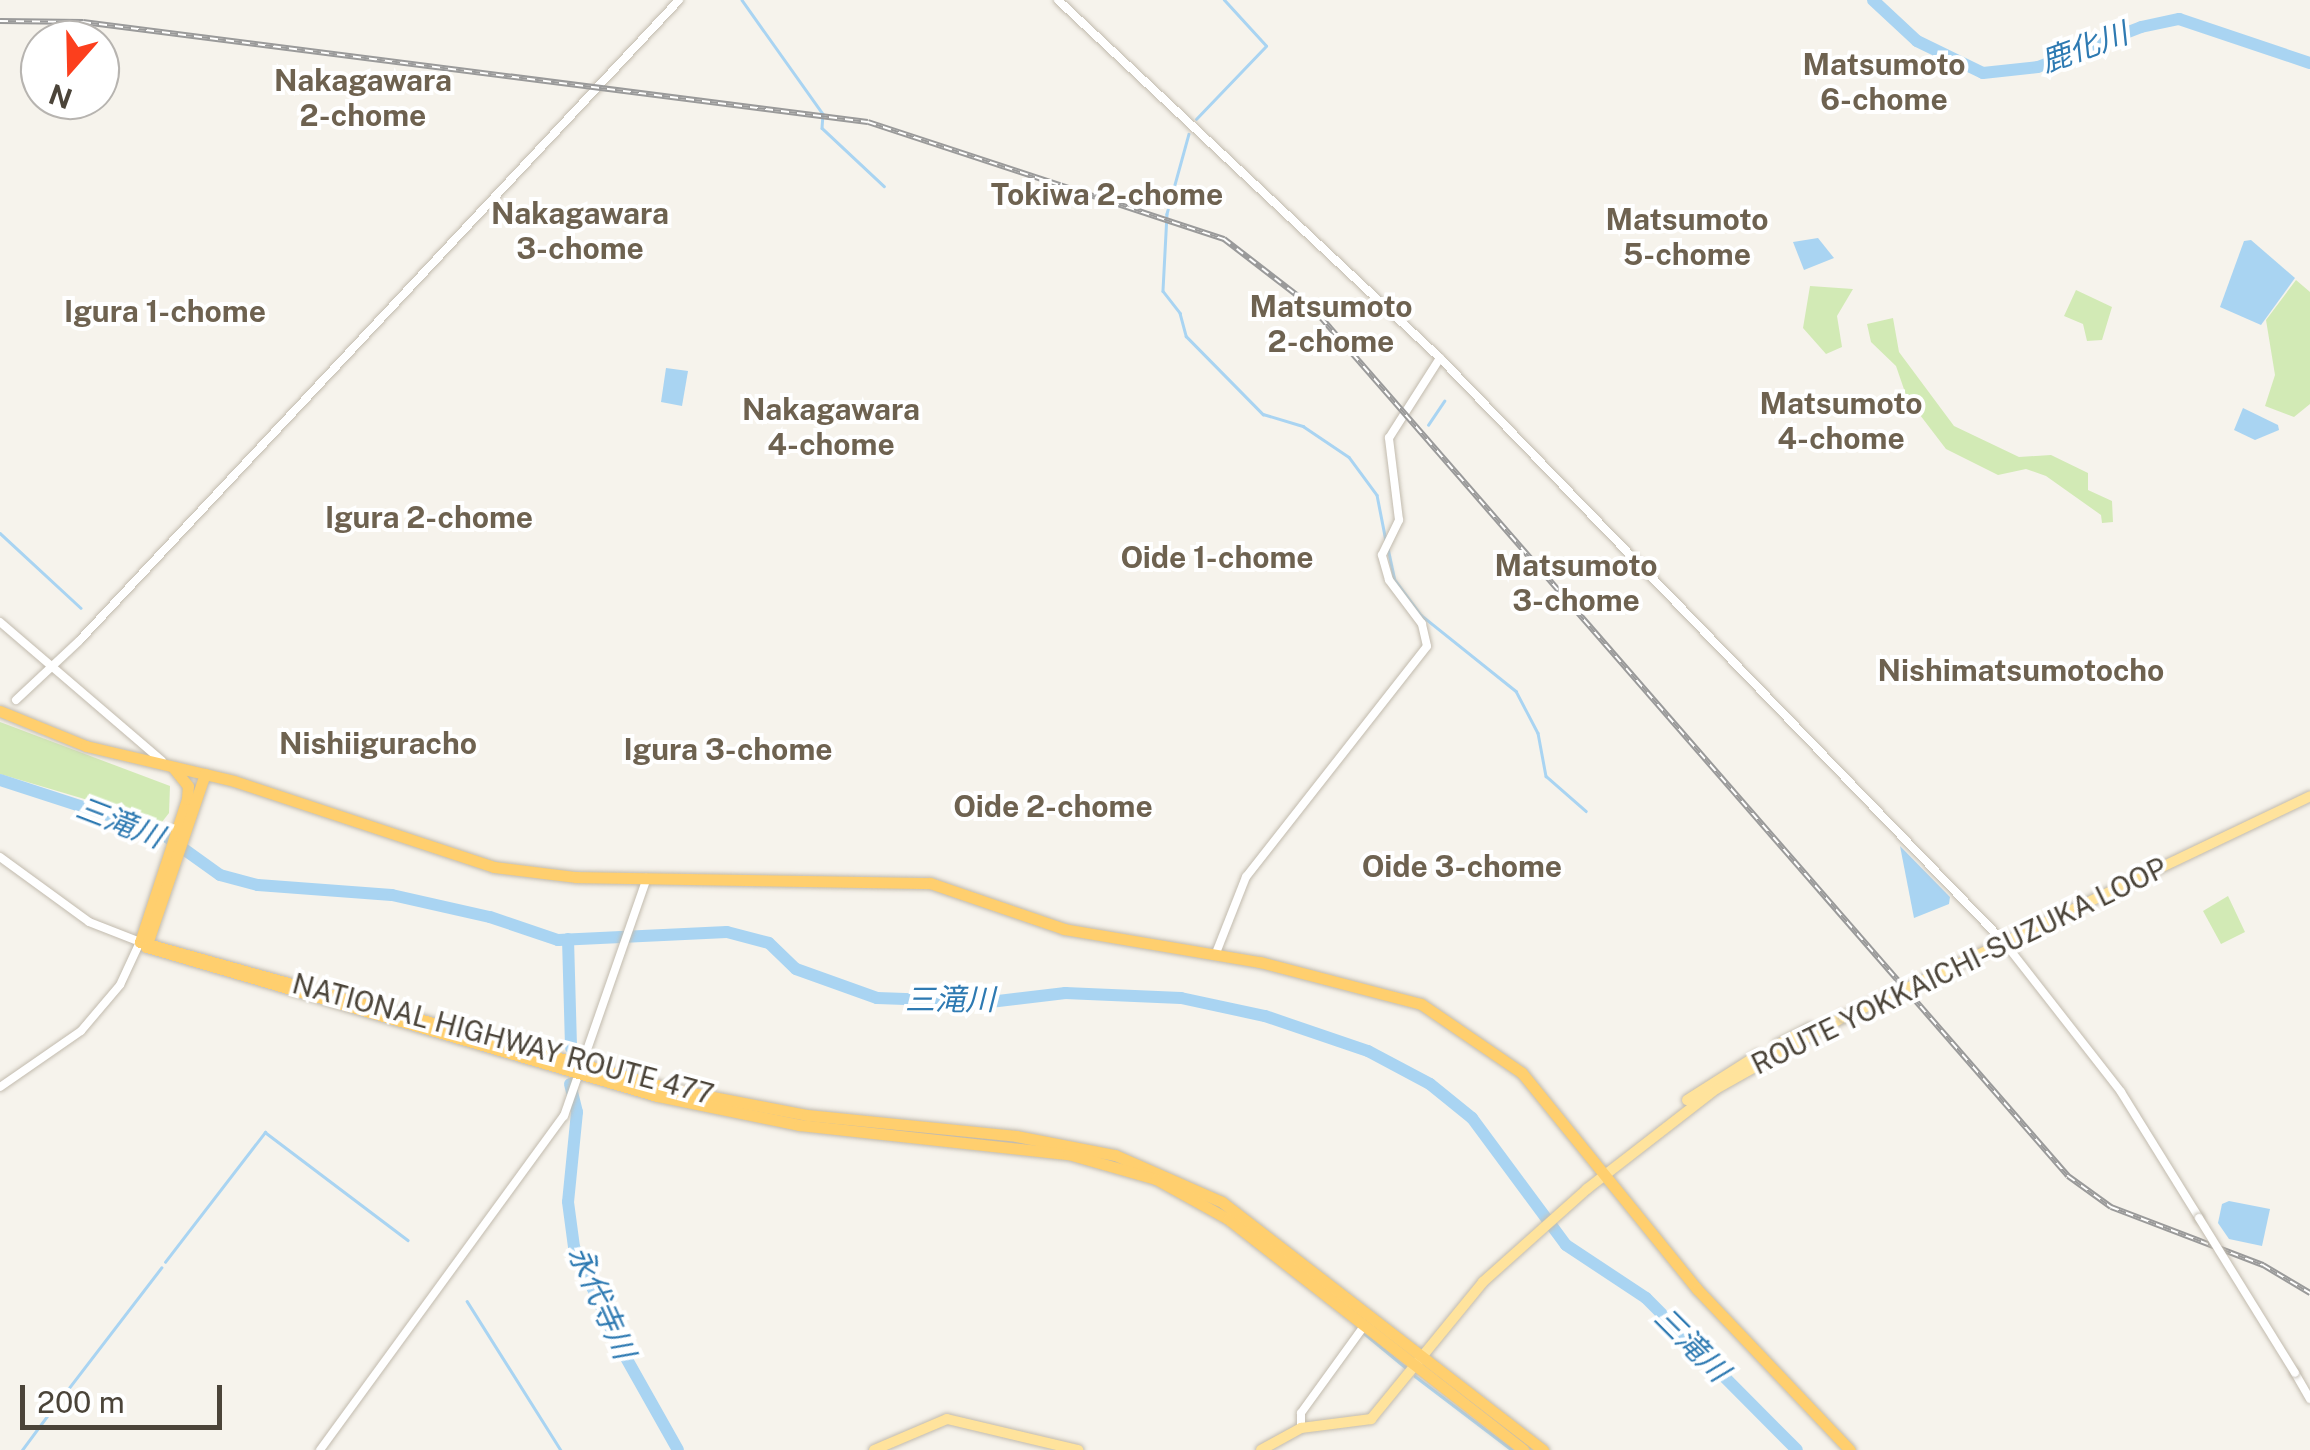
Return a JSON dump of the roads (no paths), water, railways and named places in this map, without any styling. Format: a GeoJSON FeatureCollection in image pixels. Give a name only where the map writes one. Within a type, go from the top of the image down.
{"type":"FeatureCollection","features":[{"type":"Feature","properties":{"kind":"highway"},"geometry":{"type":"LineString","coordinates":[[0,711],[98,750],[170,766],[494,867],[647,878],[930,883],[1064,929],[1216,953],[1381,991],[1440,1015],[1522,1073],[1696,1289],[1850,1450]]}},
{"type":"Feature","properties":{"kind":"highway"},"geometry":{"type":"LineString","coordinates":[[153,917],[188,786],[170,766]]}},
{"type":"Feature","properties":{"kind":"highway"},"geometry":{"type":"LineString","coordinates":[[143,945],[204,778]]}},
{"type":"Feature","properties":{"kind":"highway","name":"NATIONAL HIGHWAY ROUTE 477"},"geometry":{"type":"LineString","coordinates":[[143,945],[268,975],[584,1072],[808,1115],[1016,1136],[1115,1154],[1222,1202],[1524,1450]]}},
{"type":"Feature","properties":{"kind":"highway","name":"NATIONAL HIGHWAY ROUTE 477"},"geometry":{"type":"LineString","coordinates":[[143,945],[340,1006],[800,1125],[1016,1147],[1120,1168],[1210,1207],[1364,1326],[1543,1450]]}},
{"type":"Feature","properties":{"kind":"highway"},"geometry":{"type":"LineString","coordinates":[[268,975],[334,998],[340,1006]]}},
{"type":"Feature","properties":{"kind":"main road","name":"ROUTE YOKKAICHI-SUZUKA LOOP"},"geometry":{"type":"LineString","coordinates":[[1261,1450],[1300,1428],[1371,1419],[1483,1282],[1587,1189],[1681,1117],[1844,1017],[2310,796]]}},
{"type":"Feature","properties":{"kind":"main road"},"geometry":{"type":"LineString","coordinates":[[1687,1100],[1844,1017]]}},
{"type":"Feature","properties":{"kind":"main road"},"geometry":{"type":"LineString","coordinates":[[1681,1117],[1755,1064]]}},
{"type":"Feature","properties":{"kind":"main road"},"geometry":{"type":"LineString","coordinates":[[874,1450],[947,1418],[1078,1450]]}},
{"type":"Feature","properties":{"kind":"street"},"geometry":{"type":"LineString","coordinates":[[16,700],[54,668],[679,0]]}},
{"type":"Feature","properties":{"kind":"street"},"geometry":{"type":"LineString","coordinates":[[1058,0],[1440,358],[2004,942],[2121,1092],[2310,1399]]}},
{"type":"Feature","properties":{"kind":"street"},"geometry":{"type":"LineString","coordinates":[[1216,953],[1246,876],[1427,648],[1422,624],[1383,568],[1386,540],[1399,520],[1389,438],[1440,358]]}},
{"type":"Feature","properties":{"kind":"street"},"geometry":{"type":"LineString","coordinates":[[0,622],[170,766]]}},
{"type":"Feature","properties":{"kind":"street"},"geometry":{"type":"LineString","coordinates":[[0,857],[89,922],[143,945],[120,985],[81,1031],[0,1087]]}},
{"type":"Feature","properties":{"kind":"street"},"geometry":{"type":"LineString","coordinates":[[320,1450],[568,1108],[646,894],[647,878]]}},
{"type":"Feature","properties":{"kind":"street"},"geometry":{"type":"LineString","coordinates":[[1300,1428],[1300,1412],[1364,1326]]}},
{"type":"Feature","properties":{"kind":"water"},"geometry":{"type":"Polygon","coordinates":[[[1818,238],[1834,258],[1804,270],[1793,242],[1818,238]]]}},
{"type":"Feature","properties":{"kind":"water"},"geometry":{"type":"Polygon","coordinates":[[[2251,240],[2295,278],[2261,325],[2220,307],[2244,241],[2251,240]]]}},
{"type":"Feature","properties":{"kind":"water"},"geometry":{"type":"Polygon","coordinates":[[[666,368],[688,371],[682,406],[661,402],[666,368]]]}},
{"type":"Feature","properties":{"kind":"water"},"geometry":{"type":"Polygon","coordinates":[[[2243,408],[2278,425],[2279,430],[2255,440],[2234,430],[2243,408]]]}},
{"type":"Feature","properties":{"kind":"water"},"geometry":{"type":"Polygon","coordinates":[[[1900,846],[1950,897],[1949,904],[1914,918],[1900,846]]]}},
{"type":"Feature","properties":{"kind":"water"},"geometry":{"type":"Polygon","coordinates":[[[2229,1201],[2270,1209],[2262,1246],[2229,1239],[2218,1223],[2222,1204],[2229,1201]]]}},
{"type":"Feature","properties":{"kind":"waterway"},"geometry":{"type":"LineString","coordinates":[[742,0],[823,114],[822,128],[884,186]]}},
{"type":"Feature","properties":{"kind":"waterway"},"geometry":{"type":"LineString","coordinates":[[1196,119],[1266,46],[1224,0]]}},
{"type":"Feature","properties":{"kind":"waterway","name":"鹿化川"},"geometry":{"type":"LineString","coordinates":[[1873,0],[1917,41],[1983,73],[2038,67],[2141,27],[2179,19],[2310,63]]}},
{"type":"Feature","properties":{"kind":"waterway"},"geometry":{"type":"LineString","coordinates":[[1189,134],[1167,214],[1163,291],[1180,313],[1186,336],[1263,414],[1303,426],[1349,457],[1377,495],[1386,541]]}},
{"type":"Feature","properties":{"kind":"waterway"},"geometry":{"type":"LineString","coordinates":[[1428,425],[1444,401]]}},
{"type":"Feature","properties":{"kind":"waterway"},"geometry":{"type":"LineString","coordinates":[[0,533],[81,608]]}},
{"type":"Feature","properties":{"kind":"waterway"},"geometry":{"type":"LineString","coordinates":[[1388,548],[1395,580],[1421,615],[1516,691],[1538,733],[1546,776],[1586,811]]}},
{"type":"Feature","properties":{"kind":"waterway","name":"三滝川"},"geometry":{"type":"LineString","coordinates":[[0,780],[160,832],[220,875],[258,885],[392,895],[490,917],[558,940],[727,932],[769,943],[796,969],[877,998],[990,1002],[1065,993],[1181,998],[1265,1016],[1368,1051],[1430,1084],[1472,1118],[1566,1245],[1646,1298],[1797,1450]]}},
{"type":"Feature","properties":{"kind":"waterway","name":"永代寺川"},"geometry":{"type":"LineString","coordinates":[[568,939],[571,1048]]}},
{"type":"Feature","properties":{"kind":"waterway","name":"永代寺川"},"geometry":{"type":"LineString","coordinates":[[570,1084],[577,1112],[568,1202],[574,1247],[616,1340],[678,1450]]}},
{"type":"Feature","properties":{"kind":"waterway"},"geometry":{"type":"LineString","coordinates":[[165,1262],[265,1132],[408,1240]]}},
{"type":"Feature","properties":{"kind":"waterway"},"geometry":{"type":"LineString","coordinates":[[62,1397],[161,1268]]}},
{"type":"Feature","properties":{"kind":"waterway"},"geometry":{"type":"LineString","coordinates":[[467,1301],[561,1450]]}},
{"type":"Feature","properties":{"kind":"waterway"},"geometry":{"type":"LineString","coordinates":[[1365,1334],[1405,1367]]}},
{"type":"Feature","properties":{"kind":"waterway"},"geometry":{"type":"LineString","coordinates":[[1415,1376],[1512,1450]]}},
{"type":"Feature","properties":{"kind":"waterway"},"geometry":{"type":"LineString","coordinates":[[22,1450],[56,1404]]}},
{"type":"Feature","properties":{"kind":"railway"},"geometry":{"type":"LineString","coordinates":[[0,21],[83,22],[868,122],[1224,239],[1311,306],[2068,1176],[2111,1207],[2263,1265],[2310,1293]]}},
{"type":"Feature","properties":{"kind":"district","name":"Matsumoto 6-chome"},"geometry":{"type":"Point","coordinates":[1884,81]}},
{"type":"Feature","properties":{"kind":"district","name":"Nakagawara 2-chome"},"geometry":{"type":"Point","coordinates":[363,97]}},
{"type":"Feature","properties":{"kind":"district","name":"Tokiwa 2-chome"},"geometry":{"type":"Point","coordinates":[1107,194]}},
{"type":"Feature","properties":{"kind":"district","name":"Nakagawara 3-chome"},"geometry":{"type":"Point","coordinates":[580,230]}},
{"type":"Feature","properties":{"kind":"district","name":"Matsumoto 5-chome"},"geometry":{"type":"Point","coordinates":[1687,236]}},
{"type":"Feature","properties":{"kind":"district","name":"Igura 1-chome"},"geometry":{"type":"Point","coordinates":[165,311]}},
{"type":"Feature","properties":{"kind":"district","name":"Matsumoto 2-chome"},"geometry":{"type":"Point","coordinates":[1331,323]}},
{"type":"Feature","properties":{"kind":"district","name":"Matsumoto 4-chome"},"geometry":{"type":"Point","coordinates":[1841,420]}},
{"type":"Feature","properties":{"kind":"district","name":"Nakagawara 4-chome"},"geometry":{"type":"Point","coordinates":[831,426]}},
{"type":"Feature","properties":{"kind":"district","name":"Igura 2-chome"},"geometry":{"type":"Point","coordinates":[429,517]}},
{"type":"Feature","properties":{"kind":"district","name":"Oide 1-chome"},"geometry":{"type":"Point","coordinates":[1217,557]}},
{"type":"Feature","properties":{"kind":"district","name":"Matsumoto 3-chome"},"geometry":{"type":"Point","coordinates":[1576,582]}},
{"type":"Feature","properties":{"kind":"district","name":"Nishimatsumotocho"},"geometry":{"type":"Point","coordinates":[2021,670]}},
{"type":"Feature","properties":{"kind":"district","name":"Nishiiguracho"},"geometry":{"type":"Point","coordinates":[378,743]}},
{"type":"Feature","properties":{"kind":"district","name":"Igura 3-chome"},"geometry":{"type":"Point","coordinates":[728,749]}},
{"type":"Feature","properties":{"kind":"district","name":"Oide 2-chome"},"geometry":{"type":"Point","coordinates":[1053,806]}},
{"type":"Feature","properties":{"kind":"district","name":"Oide 3-chome"},"geometry":{"type":"Point","coordinates":[1462,866]}}]}
